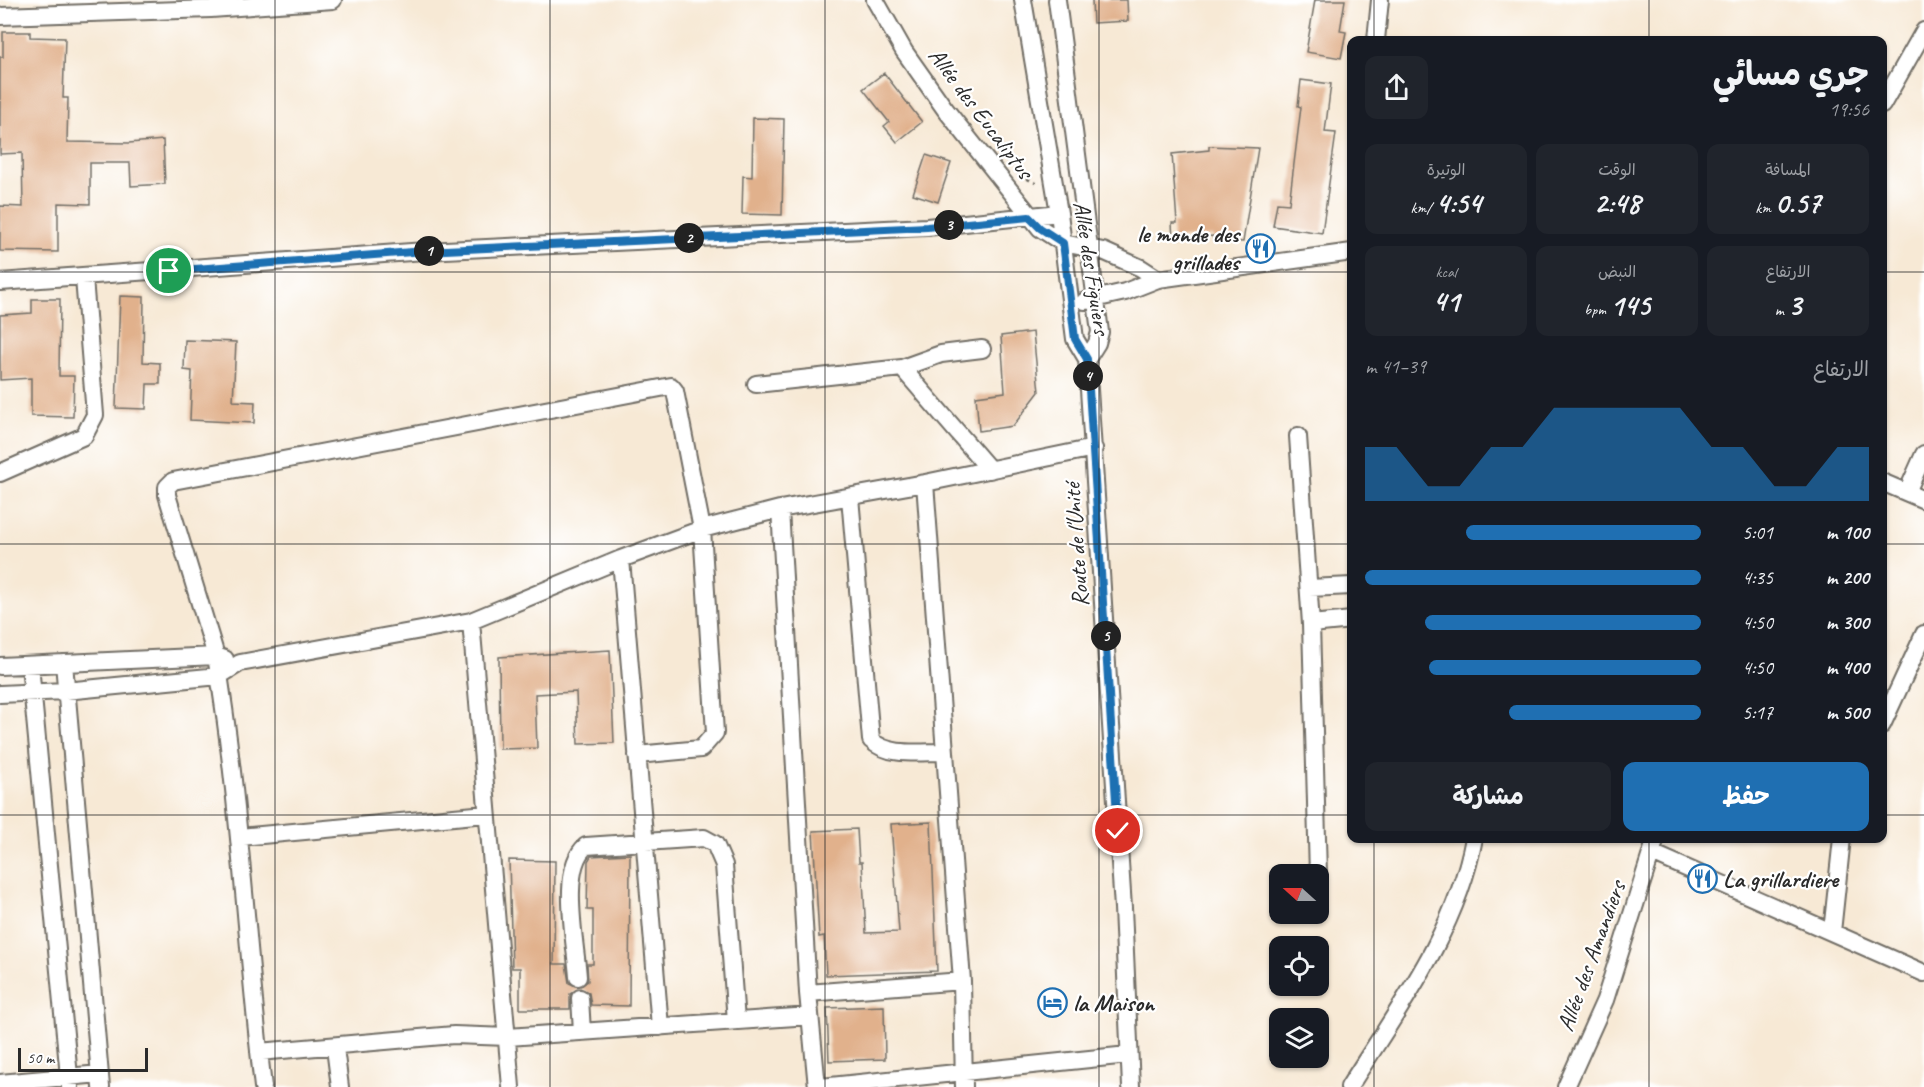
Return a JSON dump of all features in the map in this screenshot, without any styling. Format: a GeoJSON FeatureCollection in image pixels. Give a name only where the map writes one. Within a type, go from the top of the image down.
{"type":"FeatureCollection","features":[{"type":"Feature","properties":{"kind":"street"},"geometry":{"type":"LineString","coordinates":[[0,16],[210,4],[333,0]]}},
{"type":"Feature","properties":{"kind":"street","name":"Allée des Eucaliptus"},"geometry":{"type":"LineString","coordinates":[[875,0],[904,51],[945,109],[1029,217],[1040,228],[1063,243]]}},
{"type":"Feature","properties":{"kind":"street","name":"Allée des Figuiers"},"geometry":{"type":"LineString","coordinates":[[1023,0],[1059,213],[1075,339],[1087,359]]}},
{"type":"Feature","properties":{"kind":"street","name":"Allée des Figuiers"},"geometry":{"type":"LineString","coordinates":[[1057,0],[1099,337],[1087,359]]}},
{"type":"Feature","properties":{"kind":"street"},"geometry":{"type":"LineString","coordinates":[[1376,36],[1380,0]]}},
{"type":"Feature","properties":{"kind":"street"},"geometry":{"type":"LineString","coordinates":[[1887,96],[1924,31]]}},
{"type":"Feature","properties":{"kind":"street"},"geometry":{"type":"LineString","coordinates":[[0,282],[84,278],[425,251],[927,227],[1059,213]]}},
{"type":"Feature","properties":{"kind":"street"},"geometry":{"type":"LineString","coordinates":[[1063,243],[1088,247],[1141,268],[1158,279]]}},
{"type":"Feature","properties":{"kind":"street"},"geometry":{"type":"LineString","coordinates":[[1071,302],[1095,300],[1125,292],[1158,279],[1347,253]]}},
{"type":"Feature","properties":{"kind":"street"},"geometry":{"type":"LineString","coordinates":[[0,473],[84,436],[90,428],[95,415],[84,278]]}},
{"type":"Feature","properties":{"kind":"street"},"geometry":{"type":"LineString","coordinates":[[756,384],[902,368],[941,354],[982,349]]}},
{"type":"Feature","properties":{"kind":"street","name":"Route de l'Unité"},"geometry":{"type":"LineString","coordinates":[[1087,359],[1123,908],[1131,1087]]}},
{"type":"Feature","properties":{"kind":"street"},"geometry":{"type":"LineString","coordinates":[[902,368],[990,470]]}},
{"type":"Feature","properties":{"kind":"street"},"geometry":{"type":"LineString","coordinates":[[263,1087],[240,837],[219,676],[216,657],[167,495],[167,487],[173,481],[671,386],[675,391],[702,528],[715,733],[701,749],[637,755]]}},
{"type":"Feature","properties":{"kind":"street"},"geometry":{"type":"LineString","coordinates":[[1298,436],[1311,624],[1318,864]]}},
{"type":"Feature","properties":{"kind":"street"},"geometry":{"type":"LineString","coordinates":[[0,694],[65,691],[219,676],[240,663],[471,621],[702,528],[780,509],[925,483],[1094,448]]}},
{"type":"Feature","properties":{"kind":"street"},"geometry":{"type":"LineString","coordinates":[[1907,492],[1924,454]]}},
{"type":"Feature","properties":{"kind":"street"},"geometry":{"type":"LineString","coordinates":[[925,483],[943,752],[962,981],[963,1079]]}},
{"type":"Feature","properties":{"kind":"street"},"geometry":{"type":"LineString","coordinates":[[1887,484],[1924,500]]}},
{"type":"Feature","properties":{"kind":"street"},"geometry":{"type":"LineString","coordinates":[[850,497],[868,727],[871,740],[879,748],[888,751],[943,752]]}},
{"type":"Feature","properties":{"kind":"street"},"geometry":{"type":"LineString","coordinates":[[780,509],[808,993],[819,1087],[963,1079],[1128,1055]]}},
{"type":"Feature","properties":{"kind":"street"},"geometry":{"type":"LineString","coordinates":[[621,559],[660,1027]]}},
{"type":"Feature","properties":{"kind":"street"},"geometry":{"type":"LineString","coordinates":[[1309,588],[1347,586]]}},
{"type":"Feature","properties":{"kind":"street"},"geometry":{"type":"LineString","coordinates":[[1311,624],[1347,620]]}},
{"type":"Feature","properties":{"kind":"street"},"geometry":{"type":"LineString","coordinates":[[471,621],[511,1087]]}},
{"type":"Feature","properties":{"kind":"street"},"geometry":{"type":"LineString","coordinates":[[1887,714],[1924,634]]}},
{"type":"Feature","properties":{"kind":"street"},"geometry":{"type":"LineString","coordinates":[[0,666],[216,657],[240,663]]}},
{"type":"Feature","properties":{"kind":"street"},"geometry":{"type":"LineString","coordinates":[[0,1083],[100,1080],[64,663]]}},
{"type":"Feature","properties":{"kind":"street"},"geometry":{"type":"LineString","coordinates":[[30,665],[69,1082]]}},
{"type":"Feature","properties":{"kind":"street"},"geometry":{"type":"LineString","coordinates":[[240,837],[486,814]]}},
{"type":"Feature","properties":{"kind":"street"},"geometry":{"type":"LineString","coordinates":[[578,977],[571,875],[578,852],[586,846],[704,838],[715,844],[721,853],[724,865],[736,1021]]}},
{"type":"Feature","properties":{"kind":"street"},"geometry":{"type":"LineString","coordinates":[[1349,1087],[1433,952],[1461,887],[1473,843]]}},
{"type":"Feature","properties":{"kind":"street"},"geometry":{"type":"LineString","coordinates":[[1832,932],[1841,843]]}},
{"type":"Feature","properties":{"kind":"street"},"geometry":{"type":"LineString","coordinates":[[1654,846],[1832,932],[1924,973]]}},
{"type":"Feature","properties":{"kind":"street","name":"Allée des Amandiers"},"geometry":{"type":"LineString","coordinates":[[1566,1087],[1605,1000],[1654,846]]}},
{"type":"Feature","properties":{"kind":"street"},"geometry":{"type":"LineString","coordinates":[[808,993],[962,981]]}},
{"type":"Feature","properties":{"kind":"street"},"geometry":{"type":"LineString","coordinates":[[580,998],[582,1032]]}},
{"type":"Feature","properties":{"kind":"street"},"geometry":{"type":"LineString","coordinates":[[259,1052],[335,1048],[454,1035],[508,1037],[810,1016]]}},
{"type":"Feature","properties":{"kind":"street"},"geometry":{"type":"LineString","coordinates":[[335,1048],[340,1087]]}},
{"type":"Feature","properties":{"kind":"building"},"geometry":{"type":"Polygon","coordinates":[[[1092,0],[1127,0],[1128,21],[1093,23],[1092,0]]]}},
{"type":"Feature","properties":{"kind":"building"},"geometry":{"type":"Polygon","coordinates":[[[1315,0],[1345,0],[1340,31],[1346,32],[1341,58],[1306,52],[1315,0]]]}},
{"type":"Feature","properties":{"kind":"building"},"geometry":{"type":"Polygon","coordinates":[[[3,32],[30,32],[30,37],[65,38],[63,98],[68,98],[67,142],[129,143],[163,140],[165,184],[131,186],[130,163],[90,163],[90,204],[58,203],[58,252],[0,251],[0,206],[23,207],[22,153],[0,154],[0,57],[3,57],[3,32]]]}},
{"type":"Feature","properties":{"kind":"building"},"geometry":{"type":"Polygon","coordinates":[[[884,73],[922,122],[897,142],[884,126],[889,122],[863,89],[884,73]]]}},
{"type":"Feature","properties":{"kind":"building"},"geometry":{"type":"Polygon","coordinates":[[[1301,80],[1331,84],[1325,132],[1336,133],[1322,233],[1273,226],[1277,203],[1289,204],[1301,107],[1298,106],[1301,80]]]}},
{"type":"Feature","properties":{"kind":"building"},"geometry":{"type":"Polygon","coordinates":[[[753,118],[784,119],[782,215],[742,214],[743,176],[752,177],[753,118]]]}},
{"type":"Feature","properties":{"kind":"building"},"geometry":{"type":"Polygon","coordinates":[[[1209,146],[1258,148],[1243,242],[1213,240],[1213,236],[1173,239],[1172,223],[1177,223],[1172,154],[1209,150],[1209,146]]]}},
{"type":"Feature","properties":{"kind":"building"},"geometry":{"type":"Polygon","coordinates":[[[926,155],[951,163],[938,202],[913,194],[926,155]]]}},
{"type":"Feature","properties":{"kind":"building"},"geometry":{"type":"Polygon","coordinates":[[[120,296],[144,297],[143,362],[160,363],[160,384],[147,384],[146,409],[116,408],[120,296]]]}},
{"type":"Feature","properties":{"kind":"building"},"geometry":{"type":"Polygon","coordinates":[[[32,299],[60,299],[59,376],[74,376],[73,417],[31,416],[31,378],[0,380],[0,315],[32,313],[32,299]]]}},
{"type":"Feature","properties":{"kind":"building"},"geometry":{"type":"Polygon","coordinates":[[[1033,332],[1039,392],[1013,426],[979,431],[976,396],[1005,392],[1001,336],[1033,332]]]}},
{"type":"Feature","properties":{"kind":"building"},"geometry":{"type":"Polygon","coordinates":[[[185,340],[236,342],[233,401],[255,402],[254,423],[190,420],[192,371],[184,370],[185,340]]]}},
{"type":"Feature","properties":{"kind":"building"},"geometry":{"type":"Polygon","coordinates":[[[610,650],[614,743],[578,744],[576,692],[535,694],[537,748],[500,749],[499,657],[610,650]]]}},
{"type":"Feature","properties":{"kind":"building"},"geometry":{"type":"Polygon","coordinates":[[[931,822],[937,971],[826,975],[824,936],[819,937],[813,831],[857,829],[859,862],[862,862],[866,933],[899,932],[891,824],[931,822]]]}},
{"type":"Feature","properties":{"kind":"building"},"geometry":{"type":"Polygon","coordinates":[[[630,854],[629,1006],[591,1005],[589,993],[580,988],[570,994],[570,1009],[520,1009],[520,968],[512,968],[509,860],[555,861],[554,964],[566,964],[569,983],[578,987],[588,981],[587,964],[593,964],[593,910],[587,910],[588,861],[591,856],[630,854]]]}},
{"type":"Feature","properties":{"kind":"building"},"geometry":{"type":"Polygon","coordinates":[[[884,1006],[885,1059],[829,1061],[827,1008],[884,1006]]]}},
{"type":"Feature","properties":{"kind":"place","name":"le monde des grillades"},"geometry":{"type":"Point","coordinates":[1260,248]}},
{"type":"Feature","properties":{"kind":"place","name":"La grillardiere"},"geometry":{"type":"Point","coordinates":[1702,879]}},
{"type":"Feature","properties":{"kind":"place","name":"la Maison"},"geometry":{"type":"Point","coordinates":[1052,1003]}},
{"type":"Feature","properties":{"kind":"route"},"geometry":{"type":"LineString","coordinates":[[169,271],[425,251],[927,227],[1029,217],[1040,228],[1063,243],[1075,339],[1087,359],[1118,831]]}}]}
